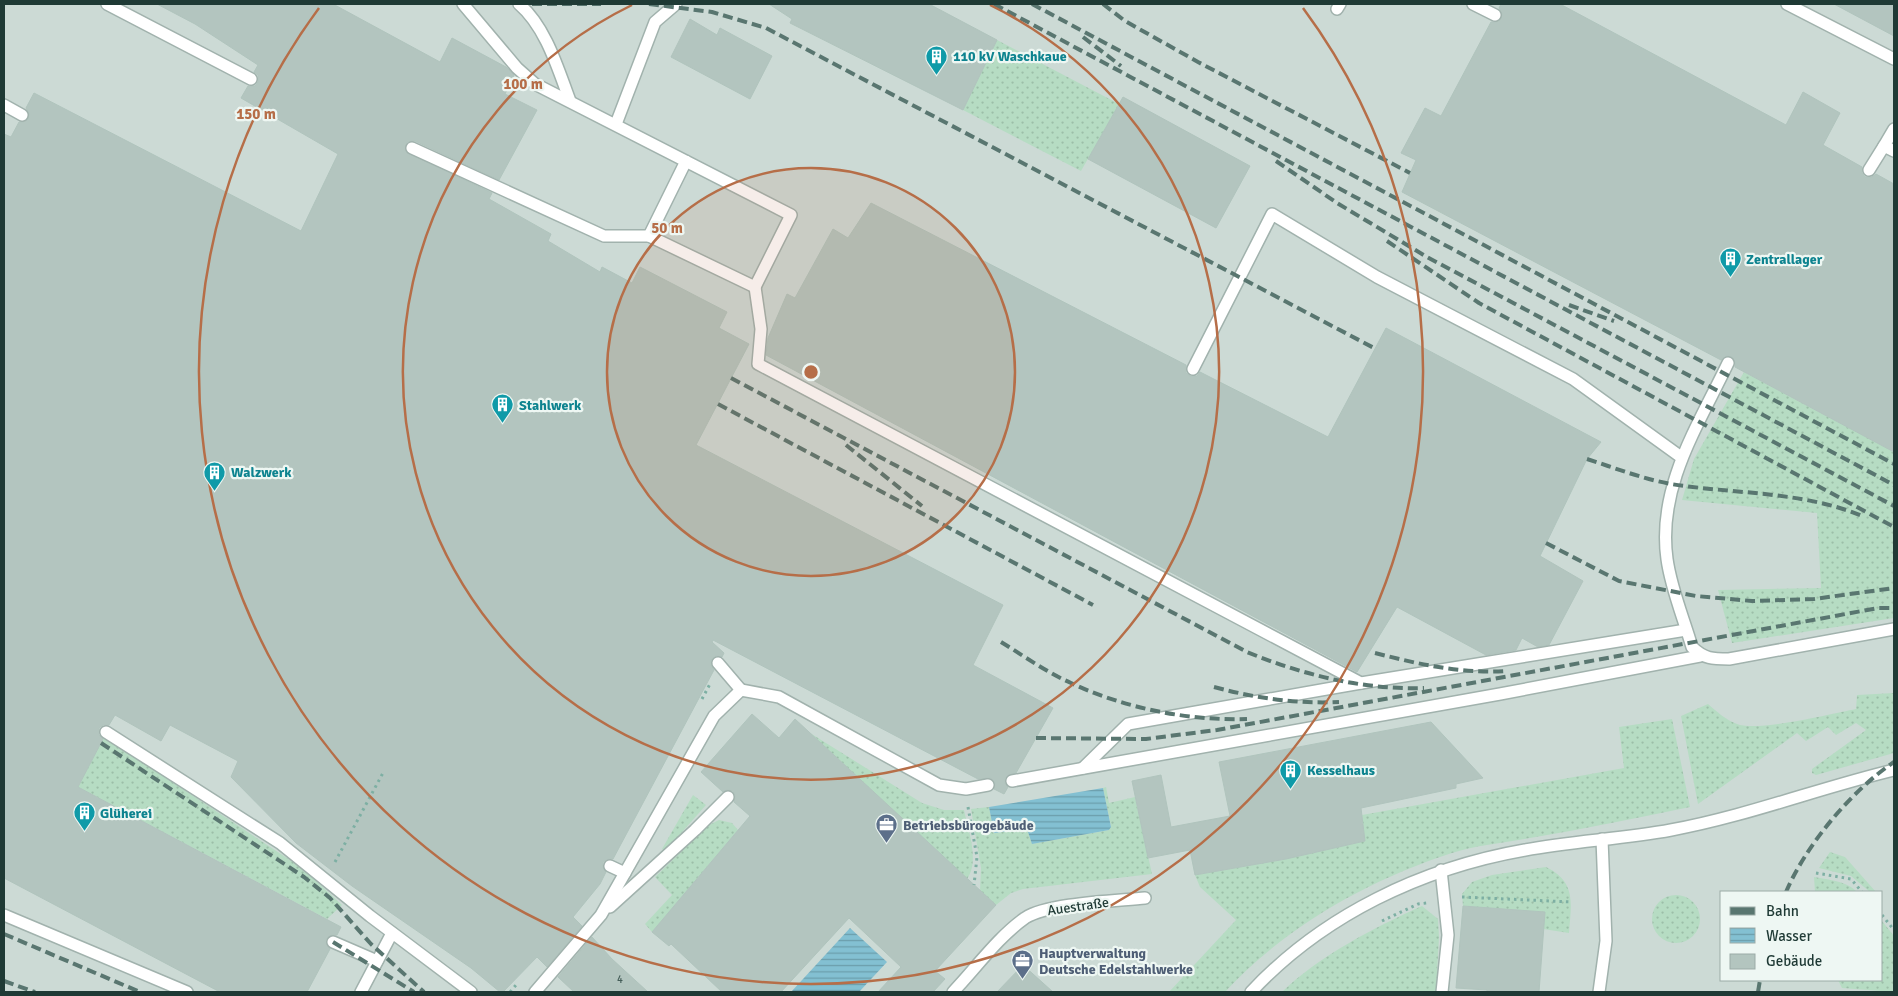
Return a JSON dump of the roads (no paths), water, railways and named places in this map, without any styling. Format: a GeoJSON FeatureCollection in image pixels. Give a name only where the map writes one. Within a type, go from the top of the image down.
{"type":"FeatureCollection","features":[{"type":"Feature","properties":{"kind":"lane"},"geometry":{"type":"LineString","coordinates":[[107,4],[251,79]]}},
{"type":"Feature","properties":{"kind":"lane"},"geometry":{"type":"LineString","coordinates":[[463,4],[517,68],[535,84],[791,215],[755,288],[761,329],[758,364],[1361,683]]}},
{"type":"Feature","properties":{"kind":"lane"},"geometry":{"type":"LineString","coordinates":[[519,4],[530,13],[554,61],[570,101]]}},
{"type":"Feature","properties":{"kind":"lane"},"geometry":{"type":"LineString","coordinates":[[616,124],[655,22],[676,4]]}},
{"type":"Feature","properties":{"kind":"lane"},"geometry":{"type":"LineString","coordinates":[[1474,4],[1495,15]]}},
{"type":"Feature","properties":{"kind":"lane"},"geometry":{"type":"LineString","coordinates":[[1786,4],[1894,59]]}},
{"type":"Feature","properties":{"kind":"lane"},"geometry":{"type":"LineString","coordinates":[[4,105],[22,115]]}},
{"type":"Feature","properties":{"kind":"lane"},"geometry":{"type":"LineString","coordinates":[[1869,170],[1889,149],[1894,129]]}},
{"type":"Feature","properties":{"kind":"lane"},"geometry":{"type":"LineString","coordinates":[[412,148],[604,236],[649,236],[755,288]]}},
{"type":"Feature","properties":{"kind":"lane"},"geometry":{"type":"LineString","coordinates":[[649,236],[686,161]]}},
{"type":"Feature","properties":{"kind":"lane"},"geometry":{"type":"LineString","coordinates":[[1193,369],[1272,214],[1377,277],[1573,379],[1682,457]]}},
{"type":"Feature","properties":{"kind":"lane"},"geometry":{"type":"LineString","coordinates":[[1728,363],[1682,457],[1672,484],[1665,538],[1667,562],[1692,648],[1700,656],[1710,660],[1729,659],[1894,629]]}},
{"type":"Feature","properties":{"kind":"lane"},"geometry":{"type":"LineString","coordinates":[[1083,768],[1128,724],[1361,683],[1686,630]]}},
{"type":"Feature","properties":{"kind":"lane"},"geometry":{"type":"LineString","coordinates":[[1012,781],[1500,694],[1700,656]]}},
{"type":"Feature","properties":{"kind":"lane"},"geometry":{"type":"LineString","coordinates":[[718,663],[741,690],[779,698],[939,785],[966,789],[988,785]]}},
{"type":"Feature","properties":{"kind":"lane"},"geometry":{"type":"LineString","coordinates":[[601,915],[714,716],[741,690]]}},
{"type":"Feature","properties":{"kind":"lane"},"geometry":{"type":"LineString","coordinates":[[106,732],[280,843],[392,933],[471,992]]}},
{"type":"Feature","properties":{"kind":"lane"},"geometry":{"type":"LineString","coordinates":[[1251,992],[1285,958],[1317,934],[1380,897],[1441,870],[1526,850],[1672,830],[1790,800],[1894,770]]}},
{"type":"Feature","properties":{"kind":"lane"},"geometry":{"type":"LineString","coordinates":[[535,992],[601,915],[695,830],[728,797]]}},
{"type":"Feature","properties":{"kind":"lane"},"geometry":{"type":"LineString","coordinates":[[1599,992],[1606,941],[1602,839]]}},
{"type":"Feature","properties":{"kind":"lane"},"geometry":{"type":"LineString","coordinates":[[610,866],[625,873]]}},
{"type":"Feature","properties":{"kind":"lane"},"geometry":{"type":"LineString","coordinates":[[1441,870],[1448,935],[1442,992]]}},
{"type":"Feature","properties":{"kind":"lane","name":"Auestraße"},"geometry":{"type":"LineString","coordinates":[[953,992],[1010,931],[1026,918],[1058,908],[1145,898]]}},
{"type":"Feature","properties":{"kind":"lane"},"geometry":{"type":"LineString","coordinates":[[4,915],[187,992]]}},
{"type":"Feature","properties":{"kind":"lane"},"geometry":{"type":"LineString","coordinates":[[361,992],[392,933]]}},
{"type":"Feature","properties":{"kind":"lane"},"geometry":{"type":"LineString","coordinates":[[333,942],[377,961]]}},
{"type":"Feature","properties":{"kind":"water"},"geometry":{"type":"Polygon","coordinates":[[[1103,788],[1111,827],[1109,830],[1032,844],[1027,829],[994,833],[989,807],[1103,788]]]}},
{"type":"Feature","properties":{"kind":"water"},"geometry":{"type":"Polygon","coordinates":[[[850,928],[887,962],[859,992],[791,992],[850,928]]]}},
{"type":"Feature","properties":{"kind":"railway"},"geometry":{"type":"LineString","coordinates":[[532,4],[601,4]]}},
{"type":"Feature","properties":{"kind":"railway"},"geometry":{"type":"LineString","coordinates":[[649,4],[712,12],[766,28],[1374,348]]}},
{"type":"Feature","properties":{"kind":"railway"},"geometry":{"type":"LineString","coordinates":[[994,4],[1894,485]]}},
{"type":"Feature","properties":{"kind":"railway"},"geometry":{"type":"LineString","coordinates":[[1032,4],[1894,464]]}},
{"type":"Feature","properties":{"kind":"railway"},"geometry":{"type":"LineString","coordinates":[[1103,4],[1125,21],[1198,62],[1410,173]]}},
{"type":"Feature","properties":{"kind":"railway"},"geometry":{"type":"LineString","coordinates":[[1083,37],[1121,66]]}},
{"type":"Feature","properties":{"kind":"railway"},"geometry":{"type":"LineString","coordinates":[[1276,161],[1337,203],[1427,257],[1894,506]]}},
{"type":"Feature","properties":{"kind":"railway"},"geometry":{"type":"LineString","coordinates":[[1387,241],[1479,303],[1894,527]]}},
{"type":"Feature","properties":{"kind":"railway"},"geometry":{"type":"LineString","coordinates":[[1569,305],[1614,321]]}},
{"type":"Feature","properties":{"kind":"railway"},"geometry":{"type":"LineString","coordinates":[[731,378],[1247,652],[1290,668],[1356,684],[1424,688]]}},
{"type":"Feature","properties":{"kind":"railway"},"geometry":{"type":"LineString","coordinates":[[718,404],[1093,605]]}},
{"type":"Feature","properties":{"kind":"railway"},"geometry":{"type":"LineString","coordinates":[[846,445],[922,506]]}},
{"type":"Feature","properties":{"kind":"railway"},"geometry":{"type":"LineString","coordinates":[[1587,459],[1660,482],[1768,494],[1816,502],[1862,516]]}},
{"type":"Feature","properties":{"kind":"railway"},"geometry":{"type":"LineString","coordinates":[[1546,543],[1619,581],[1696,596],[1752,601],[1814,599],[1894,588]]}},
{"type":"Feature","properties":{"kind":"railway"},"geometry":{"type":"LineString","coordinates":[[1036,738],[1146,739],[1217,730],[1878,608],[1894,608]]}},
{"type":"Feature","properties":{"kind":"railway"},"geometry":{"type":"LineString","coordinates":[[1001,642],[1062,679],[1091,692],[1134,706],[1202,718],[1247,719]]}},
{"type":"Feature","properties":{"kind":"railway"},"geometry":{"type":"LineString","coordinates":[[1375,653],[1456,670],[1506,671]]}},
{"type":"Feature","properties":{"kind":"railway"},"geometry":{"type":"LineString","coordinates":[[1214,687],[1276,699],[1307,702],[1339,702]]}},
{"type":"Feature","properties":{"kind":"railway"},"geometry":{"type":"LineString","coordinates":[[101,743],[304,877],[330,898],[371,944],[424,992]]}},
{"type":"Feature","properties":{"kind":"railway"},"geometry":{"type":"LineString","coordinates":[[1786,891],[1805,856],[1831,820],[1862,788],[1894,762]]}},
{"type":"Feature","properties":{"kind":"railway"},"geometry":{"type":"LineString","coordinates":[[4,934],[140,992]]}},
{"type":"Feature","properties":{"kind":"railway"},"geometry":{"type":"LineString","coordinates":[[333,942],[414,992]]}},
{"type":"Feature","properties":{"kind":"railway"},"geometry":{"type":"LineString","coordinates":[[4,981],[35,992]]}},
{"type":"Feature","properties":{"kind":"railway"},"geometry":{"type":"LineString","coordinates":[[1758,992],[1760,981]]}},
{"type":"Feature","properties":{"kind":"place","name":"110 kV Waschkaue"},"geometry":{"type":"Point","coordinates":[937,75]}},
{"type":"Feature","properties":{"kind":"place","name":"Zentrallager"},"geometry":{"type":"Point","coordinates":[1730,278]}},
{"type":"Feature","properties":{"kind":"place","name":"Stahlwerk"},"geometry":{"type":"Point","coordinates":[503,424]}},
{"type":"Feature","properties":{"kind":"place","name":"Walzwerk"},"geometry":{"type":"Point","coordinates":[215,491]}},
{"type":"Feature","properties":{"kind":"place","name":"Kesselhaus"},"geometry":{"type":"Point","coordinates":[1291,789]}},
{"type":"Feature","properties":{"kind":"place","name":"Glüherei"},"geometry":{"type":"Point","coordinates":[84,832]}},
{"type":"Feature","properties":{"kind":"place","name":"Betriebsbürogebäude"},"geometry":{"type":"Point","coordinates":[887,844]}},
{"type":"Feature","properties":{"kind":"place","name":"Hauptverwaltung Deutsche Edelstahlwerke"},"geometry":{"type":"Point","coordinates":[1023,980]}}]}
